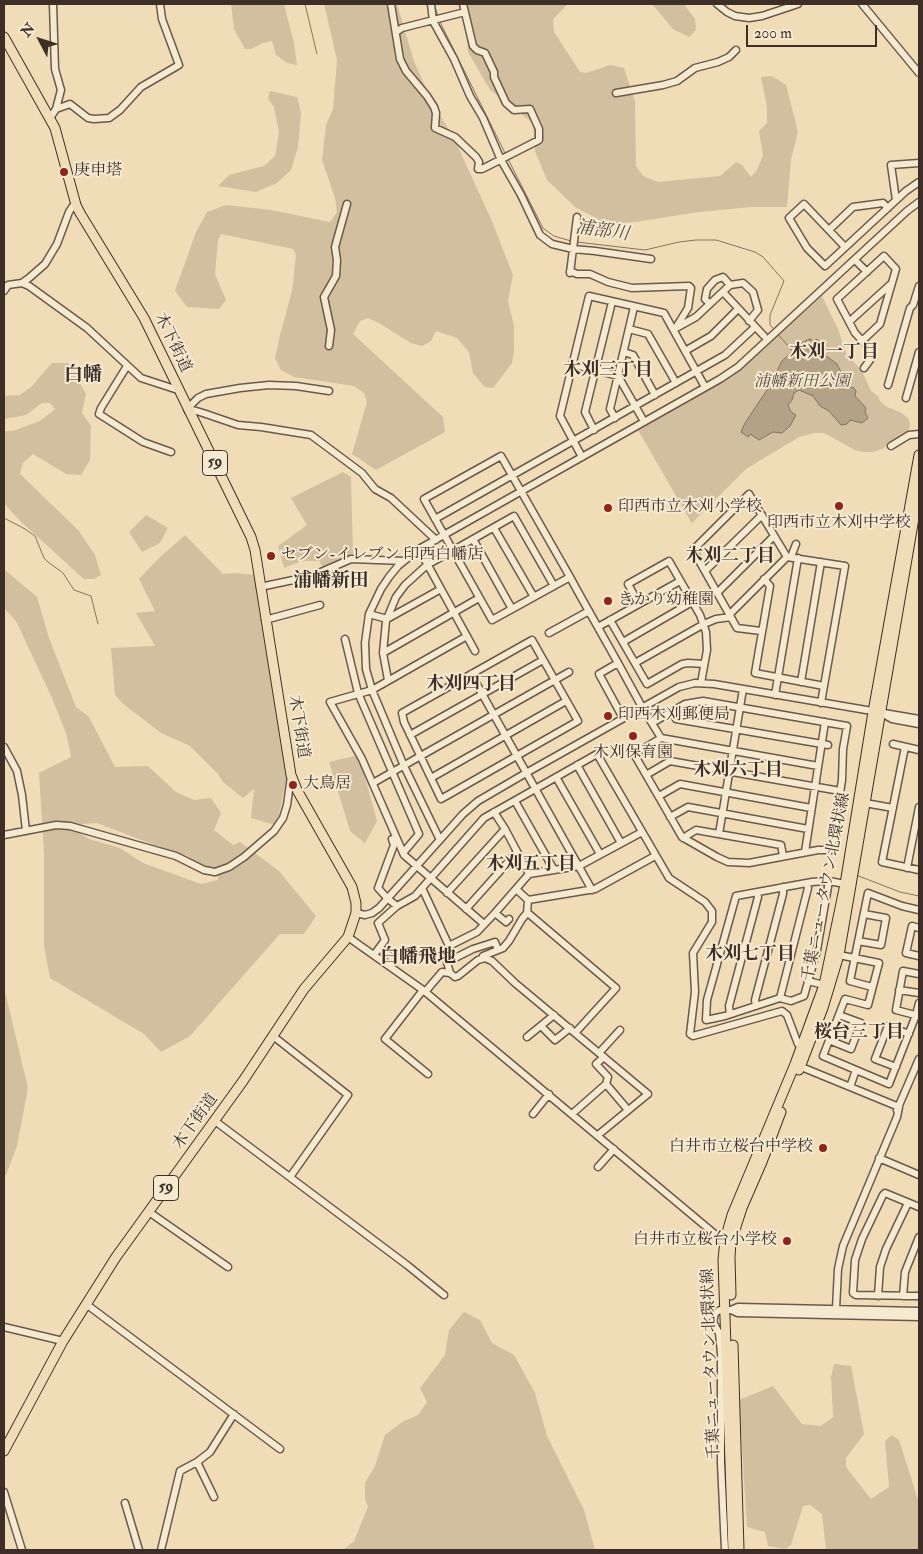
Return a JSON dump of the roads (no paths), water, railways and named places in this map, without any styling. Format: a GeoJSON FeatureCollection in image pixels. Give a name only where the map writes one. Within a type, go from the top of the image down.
{"type":"FeatureCollection","features":[{"type":"Feature","properties":{"kind":"main road","name":"木下街道"},"geometry":{"type":"LineString","coordinates":[[4,1451],[63,1341],[86,1304],[148,1212],[215,1121],[304,989],[348,937],[356,913],[355,895],[352,887],[297,790],[291,775],[255,550],[250,536],[144,318],[76,205],[55,128],[5,39]]}},
{"type":"Feature","properties":{"kind":"main road","name":"千葉ニュータウン北環状線"},"geometry":{"type":"LineString","coordinates":[[798,1066],[802,1046],[824,985],[845,884],[878,712],[919,455]]}},
{"type":"Feature","properties":{"kind":"main road","name":"千葉ニュータウン北環状線"},"geometry":{"type":"LineString","coordinates":[[902,570],[919,489]]}},
{"type":"Feature","properties":{"kind":"main road","name":"千葉ニュータウン北環状線"},"geometry":{"type":"LineString","coordinates":[[739,1550],[728,1310],[723,1260],[732,1215],[823,1008],[839,955],[865,803],[878,712]]}},
{"type":"Feature","properties":{"kind":"main road","name":"千葉ニュータウン北環状線"},"geometry":{"type":"LineString","coordinates":[[728,1310],[733,1550]]}},
{"type":"Feature","properties":{"kind":"street"},"geometry":{"type":"LineString","coordinates":[[50,118],[56,109],[61,90],[55,69],[54,4]]}},
{"type":"Feature","properties":{"kind":"street"},"geometry":{"type":"LineString","coordinates":[[56,109],[70,104],[88,118],[109,118],[120,110],[141,87],[179,65],[162,19],[160,4]]}},
{"type":"Feature","properties":{"kind":"street"},"geometry":{"type":"LineString","coordinates":[[391,4],[402,64],[409,76],[434,106],[436,113],[435,128],[455,137],[476,157],[479,162],[478,168],[482,169],[539,140],[539,129],[530,110],[514,110],[506,103],[494,77],[494,72],[484,53],[473,46],[463,4]]}},
{"type":"Feature","properties":{"kind":"street"},"geometry":{"type":"LineString","coordinates":[[431,4],[432,21],[454,59],[501,160],[521,195],[540,236],[552,244],[573,249],[595,250],[651,259]]}},
{"type":"Feature","properties":{"kind":"street"},"geometry":{"type":"LineString","coordinates":[[717,4],[735,16],[749,18],[762,16],[798,4]]}},
{"type":"Feature","properties":{"kind":"street"},"geometry":{"type":"LineString","coordinates":[[862,4],[919,74]]}},
{"type":"Feature","properties":{"kind":"street"},"geometry":{"type":"LineString","coordinates":[[396,32],[402,28],[465,12]]}},
{"type":"Feature","properties":{"kind":"street"},"geometry":{"type":"LineString","coordinates":[[616,93],[677,81],[696,68],[729,57],[736,50]]}},
{"type":"Feature","properties":{"kind":"street"},"geometry":{"type":"LineString","coordinates":[[896,200],[891,165],[919,163]]}},
{"type":"Feature","properties":{"kind":"street"},"geometry":{"type":"LineString","coordinates":[[845,247],[804,204],[789,218],[807,248],[825,266],[896,200],[919,182]]}},
{"type":"Feature","properties":{"kind":"street"},"geometry":{"type":"LineString","coordinates":[[440,840],[404,766],[372,690],[364,644],[369,614],[385,583],[404,561],[419,549],[522,492],[738,367],[919,202]]}},
{"type":"Feature","properties":{"kind":"street"},"geometry":{"type":"LineString","coordinates":[[828,230],[853,207],[883,203],[888,208]]}},
{"type":"Feature","properties":{"kind":"street"},"geometry":{"type":"LineString","coordinates":[[328,346],[331,330],[324,298],[336,276],[337,260],[335,247],[347,204]]}},
{"type":"Feature","properties":{"kind":"street"},"geometry":{"type":"LineString","coordinates":[[4,291],[8,285],[22,283],[39,270],[50,256],[69,212],[76,205]]}},
{"type":"Feature","properties":{"kind":"street"},"geometry":{"type":"LineString","coordinates":[[577,217],[570,273],[590,274],[608,282],[632,288],[689,286],[691,288],[688,308],[674,330]]}},
{"type":"Feature","properties":{"kind":"street"},"geometry":{"type":"LineString","coordinates":[[862,341],[880,324],[896,269],[884,256],[837,298],[855,334],[862,341],[872,351],[870,360],[864,368]]}},
{"type":"Feature","properties":{"kind":"street"},"geometry":{"type":"LineString","coordinates":[[855,260],[867,272]]}},
{"type":"Feature","properties":{"kind":"street"},"geometry":{"type":"LineString","coordinates":[[710,304],[705,299],[707,289],[715,280],[723,277],[730,285]]}},
{"type":"Feature","properties":{"kind":"street"},"geometry":{"type":"LineString","coordinates":[[22,283],[29,286],[87,328],[141,378],[178,390]]}},
{"type":"Feature","properties":{"kind":"street"},"geometry":{"type":"LineString","coordinates":[[674,330],[696,317],[730,285],[743,283],[752,292],[758,310],[749,321]]}},
{"type":"Feature","properties":{"kind":"street"},"geometry":{"type":"LineString","coordinates":[[849,322],[892,283]]}},
{"type":"Feature","properties":{"kind":"street"},"geometry":{"type":"LineString","coordinates":[[888,385],[910,308],[916,306],[919,286]]}},
{"type":"Feature","properties":{"kind":"street"},"geometry":{"type":"LineString","coordinates":[[723,292],[754,328],[764,336]]}},
{"type":"Feature","properties":{"kind":"street"},"geometry":{"type":"LineString","coordinates":[[582,457],[560,416],[589,296],[664,314],[706,387]]}},
{"type":"Feature","properties":{"kind":"street"},"geometry":{"type":"LineString","coordinates":[[594,430],[585,412],[612,302]]}},
{"type":"Feature","properties":{"kind":"street"},"geometry":{"type":"LineString","coordinates":[[615,418],[610,409],[634,307]]}},
{"type":"Feature","properties":{"kind":"street"},"geometry":{"type":"LineString","coordinates":[[685,351],[711,336],[738,309]]}},
{"type":"Feature","properties":{"kind":"street"},"geometry":{"type":"LineString","coordinates":[[435,520],[725,355],[754,328]]}},
{"type":"Feature","properties":{"kind":"street"},"geometry":{"type":"LineString","coordinates":[[629,329],[648,334],[676,383]]}},
{"type":"Feature","properties":{"kind":"street"},"geometry":{"type":"LineString","coordinates":[[624,352],[633,355],[655,395]]}},
{"type":"Feature","properties":{"kind":"street"},"geometry":{"type":"LineString","coordinates":[[906,398],[917,370],[919,352]]}},
{"type":"Feature","properties":{"kind":"street"},"geometry":{"type":"LineString","coordinates":[[572,364],[618,376],[642,418]]}},
{"type":"Feature","properties":{"kind":"street"},"geometry":{"type":"LineString","coordinates":[[127,366],[99,412],[143,442],[170,452]]}},
{"type":"Feature","properties":{"kind":"street"},"geometry":{"type":"LineString","coordinates":[[188,410],[198,398],[206,394],[240,388],[296,386],[329,391]]}},
{"type":"Feature","properties":{"kind":"street"},"geometry":{"type":"LineString","coordinates":[[188,410],[238,425],[310,435],[362,473],[375,489],[391,498],[436,540]]}},
{"type":"Feature","properties":{"kind":"street"},"geometry":{"type":"LineString","coordinates":[[891,446],[909,435],[918,434]]}},
{"type":"Feature","properties":{"kind":"street"},"geometry":{"type":"LineString","coordinates":[[570,577],[492,620],[424,500],[501,456],[570,577],[642,707],[661,738]]}},
{"type":"Feature","properties":{"kind":"street"},"geometry":{"type":"LineString","coordinates":[[761,632],[737,628],[693,550],[749,494],[774,536],[792,557],[845,566],[821,703]]}},
{"type":"Feature","properties":{"kind":"street"},"geometry":{"type":"LineString","coordinates":[[705,571],[762,515]]}},
{"type":"Feature","properties":{"kind":"street"},"geometry":{"type":"LineString","coordinates":[[388,680],[382,653],[387,619],[396,597],[405,585],[427,565],[453,550],[514,516],[554,586]]}},
{"type":"Feature","properties":{"kind":"street"},"geometry":{"type":"LineString","coordinates":[[494,528],[534,597]]}},
{"type":"Feature","properties":{"kind":"street"},"geometry":{"type":"LineString","coordinates":[[718,593],[774,536]]}},
{"type":"Feature","properties":{"kind":"street"},"geometry":{"type":"LineString","coordinates":[[473,539],[512,609]]}},
{"type":"Feature","properties":{"kind":"street"},"geometry":{"type":"LineString","coordinates":[[775,695],[792,557],[796,544]]}},
{"type":"Feature","properties":{"kind":"street"},"geometry":{"type":"LineString","coordinates":[[419,549],[475,651]]}},
{"type":"Feature","properties":{"kind":"street"},"geometry":{"type":"LineString","coordinates":[[635,663],[704,624],[730,615],[764,580],[792,557]]}},
{"type":"Feature","properties":{"kind":"street"},"geometry":{"type":"LineString","coordinates":[[260,587],[312,576],[351,559],[404,561]]}},
{"type":"Feature","properties":{"kind":"street"},"geometry":{"type":"LineString","coordinates":[[639,604],[628,584],[669,561],[704,624],[707,640],[701,683]]}},
{"type":"Feature","properties":{"kind":"street"},"geometry":{"type":"LineString","coordinates":[[801,682],[821,562]]}},
{"type":"Feature","properties":{"kind":"street"},"geometry":{"type":"LineString","coordinates":[[764,580],[770,586],[755,673],[824,686]]}},
{"type":"Feature","properties":{"kind":"street"},"geometry":{"type":"LineString","coordinates":[[598,627],[680,582]]}},
{"type":"Feature","properties":{"kind":"street"},"geometry":{"type":"LineString","coordinates":[[369,614],[387,619],[441,589]]}},
{"type":"Feature","properties":{"kind":"street"},"geometry":{"type":"LineString","coordinates":[[382,653],[479,598]]}},
{"type":"Feature","properties":{"kind":"street"},"geometry":{"type":"LineString","coordinates":[[623,642],[692,602]]}},
{"type":"Feature","properties":{"kind":"street"},"geometry":{"type":"LineString","coordinates":[[266,620],[320,605]]}},
{"type":"Feature","properties":{"kind":"street"},"geometry":{"type":"LineString","coordinates":[[549,633],[588,611]]}},
{"type":"Feature","properties":{"kind":"street"},"geometry":{"type":"LineString","coordinates":[[610,620],[647,684],[682,664],[704,664]]}},
{"type":"Feature","properties":{"kind":"street"},"geometry":{"type":"LineString","coordinates":[[467,636],[372,690],[330,702],[364,764],[403,853],[484,924]]}},
{"type":"Feature","properties":{"kind":"street"},"geometry":{"type":"LineString","coordinates":[[345,639],[358,693],[419,834],[403,853]]}},
{"type":"Feature","properties":{"kind":"street"},"geometry":{"type":"LineString","coordinates":[[532,640],[543,660],[578,721],[441,799],[410,735],[402,713],[532,640]]}},
{"type":"Feature","properties":{"kind":"street"},"geometry":{"type":"LineString","coordinates":[[410,735],[543,660]]}},
{"type":"Feature","properties":{"kind":"street"},"geometry":{"type":"LineString","coordinates":[[618,663],[599,674],[623,718]]}},
{"type":"Feature","properties":{"kind":"street"},"geometry":{"type":"LineString","coordinates":[[373,783],[569,672]]}},
{"type":"Feature","properties":{"kind":"street"},"geometry":{"type":"LineString","coordinates":[[471,674],[592,890]]}},
{"type":"Feature","properties":{"kind":"street"},"geometry":{"type":"LineString","coordinates":[[356,913],[365,915],[372,913],[388,899],[470,807],[526,772],[679,687],[701,683],[892,713],[919,719]]}},
{"type":"Feature","properties":{"kind":"street"},"geometry":{"type":"LineString","coordinates":[[719,834],[743,689]]}},
{"type":"Feature","properties":{"kind":"street"},"geometry":{"type":"LineString","coordinates":[[430,778],[566,701]]}},
{"type":"Feature","properties":{"kind":"street"},"geometry":{"type":"LineString","coordinates":[[652,723],[685,704],[698,701],[848,726],[843,749],[840,791],[831,850],[804,852],[748,863],[733,863],[717,857],[683,838],[634,754],[661,738],[818,766]]}},
{"type":"Feature","properties":{"kind":"street"},"geometry":{"type":"LineString","coordinates":[[672,711],[676,718],[824,745]]}},
{"type":"Feature","properties":{"kind":"street"},"geometry":{"type":"LineString","coordinates":[[878,712],[892,718],[919,724]]}},
{"type":"Feature","properties":{"kind":"street"},"geometry":{"type":"LineString","coordinates":[[804,852],[818,766],[824,745],[825,722]]}},
{"type":"Feature","properties":{"kind":"street"},"geometry":{"type":"LineString","coordinates":[[892,744],[919,750]]}},
{"type":"Feature","properties":{"kind":"street"},"geometry":{"type":"LineString","coordinates":[[905,747],[882,862],[919,870]]}},
{"type":"Feature","properties":{"kind":"street"},"geometry":{"type":"LineString","coordinates":[[4,748],[17,771],[26,831]]}},
{"type":"Feature","properties":{"kind":"street"},"geometry":{"type":"LineString","coordinates":[[374,955],[385,940],[378,923],[397,906],[415,896],[484,818],[597,754],[669,878],[705,902],[712,911],[712,922],[693,953],[695,992],[690,1034],[693,1036],[782,1012],[787,1015],[798,1044],[802,1046]]}},
{"type":"Feature","properties":{"kind":"street"},"geometry":{"type":"LineString","coordinates":[[646,775],[670,761],[840,791]]}},
{"type":"Feature","properties":{"kind":"street"},"geometry":{"type":"LineString","coordinates":[[364,764],[367,778],[394,845],[378,888],[397,906]]}},
{"type":"Feature","properties":{"kind":"street"},"geometry":{"type":"LineString","coordinates":[[577,765],[620,843]]}},
{"type":"Feature","properties":{"kind":"street"},"geometry":{"type":"LineString","coordinates":[[4,835],[56,825],[70,826],[176,856],[204,870],[215,872],[229,867],[244,857],[274,831],[283,818],[287,805],[291,775]]}},
{"type":"Feature","properties":{"kind":"street"},"geometry":{"type":"LineString","coordinates":[[556,777],[600,854]]}},
{"type":"Feature","properties":{"kind":"street"},"geometry":{"type":"LineString","coordinates":[[659,796],[680,784],[812,808]]}},
{"type":"Feature","properties":{"kind":"street"},"geometry":{"type":"LineString","coordinates":[[515,801],[554,870]]}},
{"type":"Feature","properties":{"kind":"street"},"geometry":{"type":"LineString","coordinates":[[865,803],[892,808]]}},
{"type":"Feature","properties":{"kind":"street"},"geometry":{"type":"LineString","coordinates":[[670,817],[688,807],[808,828]]}},
{"type":"Feature","properties":{"kind":"street"},"geometry":{"type":"LineString","coordinates":[[907,868],[919,808]]}},
{"type":"Feature","properties":{"kind":"street"},"geometry":{"type":"LineString","coordinates":[[494,812],[529,874]]}},
{"type":"Feature","properties":{"kind":"street"},"geometry":{"type":"LineString","coordinates":[[447,893],[504,830]]}},
{"type":"Feature","properties":{"kind":"street"},"geometry":{"type":"LineString","coordinates":[[683,838],[696,830],[781,845],[783,856]]}},
{"type":"Feature","properties":{"kind":"street"},"geometry":{"type":"LineString","coordinates":[[422,888],[449,946],[477,932],[529,874],[579,866],[642,832]]}},
{"type":"Feature","properties":{"kind":"street"},"geometry":{"type":"LineString","coordinates":[[466,909],[517,852]]}},
{"type":"Feature","properties":{"kind":"street"},"geometry":{"type":"LineString","coordinates":[[528,900],[592,890],[655,856]]}},
{"type":"Feature","properties":{"kind":"street"},"geometry":{"type":"LineString","coordinates":[[829,881],[817,950],[804,996],[791,1001],[780,998],[706,1020],[707,1000],[736,896],[808,882],[829,881],[845,884]]}},
{"type":"Feature","properties":{"kind":"street"},"geometry":{"type":"LineString","coordinates":[[780,998],[808,882]]}},
{"type":"Feature","properties":{"kind":"street"},"geometry":{"type":"LineString","coordinates":[[756,1006],[755,1000],[783,894],[783,887]]}},
{"type":"Feature","properties":{"kind":"street"},"geometry":{"type":"LineString","coordinates":[[516,889],[528,900]]}},
{"type":"Feature","properties":{"kind":"street"},"geometry":{"type":"LineString","coordinates":[[730,1014],[729,1006],[758,896],[757,892]]}},
{"type":"Feature","properties":{"kind":"street"},"geometry":{"type":"LineString","coordinates":[[872,987],[850,981],[868,893],[902,906],[919,910]]}},
{"type":"Feature","properties":{"kind":"street"},"geometry":{"type":"LineString","coordinates":[[468,968],[474,960],[498,950],[509,940],[527,913],[528,900]]}},
{"type":"Feature","properties":{"kind":"street"},"geometry":{"type":"LineString","coordinates":[[494,913],[506,922],[509,919]]}},
{"type":"Feature","properties":{"kind":"street"},"geometry":{"type":"LineString","coordinates":[[527,913],[616,988],[573,1031],[555,1040],[541,1026]]}},
{"type":"Feature","properties":{"kind":"street"},"geometry":{"type":"LineString","coordinates":[[858,941],[881,945],[885,927],[886,918],[864,914]]}},
{"type":"Feature","properties":{"kind":"street"},"geometry":{"type":"LineString","coordinates":[[919,928],[912,926],[906,953],[919,956]]}},
{"type":"Feature","properties":{"kind":"street"},"geometry":{"type":"LineString","coordinates":[[348,937],[424,991],[716,1235],[728,1241]]}},
{"type":"Feature","properties":{"kind":"street"},"geometry":{"type":"LineString","coordinates":[[498,950],[495,942],[473,949],[447,962],[450,972],[458,976],[478,960],[489,958],[648,1094],[598,1135]]}},
{"type":"Feature","properties":{"kind":"street"},"geometry":{"type":"LineString","coordinates":[[379,948],[394,959],[390,966]]}},
{"type":"Feature","properties":{"kind":"street"},"geometry":{"type":"LineString","coordinates":[[839,955],[879,963],[868,1005],[845,999],[822,1056],[890,1084],[918,1016],[919,1003]]}},
{"type":"Feature","properties":{"kind":"street"},"geometry":{"type":"LineString","coordinates":[[918,1016],[896,1010],[903,971],[919,974]]}},
{"type":"Feature","properties":{"kind":"street"},"geometry":{"type":"LineString","coordinates":[[428,1074],[385,1039],[442,972],[450,972]]}},
{"type":"Feature","properties":{"kind":"street"},"geometry":{"type":"LineString","coordinates":[[808,981],[824,985]]}},
{"type":"Feature","properties":{"kind":"street"},"geometry":{"type":"LineString","coordinates":[[900,990],[919,994]]}},
{"type":"Feature","properties":{"kind":"street"},"geometry":{"type":"LineString","coordinates":[[527,1037],[554,1015]]}},
{"type":"Feature","properties":{"kind":"street"},"geometry":{"type":"LineString","coordinates":[[829,1040],[851,1048],[861,1023],[839,1015]]}},
{"type":"Feature","properties":{"kind":"street"},"geometry":{"type":"LineString","coordinates":[[896,1067],[875,1059],[888,1026],[909,1034]]}},
{"type":"Feature","properties":{"kind":"street"},"geometry":{"type":"LineString","coordinates":[[572,1114],[606,1084],[608,1077],[596,1064],[620,1030]]}},
{"type":"Feature","properties":{"kind":"street"},"geometry":{"type":"LineString","coordinates":[[273,1036],[348,1095],[290,1177]]}},
{"type":"Feature","properties":{"kind":"street"},"geometry":{"type":"LineString","coordinates":[[836,1309],[838,1269],[843,1246],[879,1158],[880,1149],[919,1059]]}},
{"type":"Feature","properties":{"kind":"street"},"geometry":{"type":"LineString","coordinates":[[798,1066],[899,1107]]}},
{"type":"Feature","properties":{"kind":"street"},"geometry":{"type":"LineString","coordinates":[[850,1087],[856,1070]]}},
{"type":"Feature","properties":{"kind":"street"},"geometry":{"type":"LineString","coordinates":[[606,1084],[628,1110]]}},
{"type":"Feature","properties":{"kind":"street"},"geometry":{"type":"LineString","coordinates":[[533,1114],[549,1094]]}},
{"type":"Feature","properties":{"kind":"street"},"geometry":{"type":"LineString","coordinates":[[215,1121],[407,1265],[444,1295]]}},
{"type":"Feature","properties":{"kind":"street"},"geometry":{"type":"LineString","coordinates":[[598,1167],[614,1149]]}},
{"type":"Feature","properties":{"kind":"street"},"geometry":{"type":"LineString","coordinates":[[879,1158],[919,1175]]}},
{"type":"Feature","properties":{"kind":"street"},"geometry":{"type":"LineString","coordinates":[[919,1207],[885,1193],[883,1195],[862,1239],[855,1260],[853,1293],[856,1295],[919,1296]]}},
{"type":"Feature","properties":{"kind":"street"},"geometry":{"type":"LineString","coordinates":[[878,1296],[880,1267],[886,1249],[908,1203]]}},
{"type":"Feature","properties":{"kind":"street"},"geometry":{"type":"LineString","coordinates":[[148,1212],[228,1267]]}},
{"type":"Feature","properties":{"kind":"street"},"geometry":{"type":"LineString","coordinates":[[903,1296],[905,1272],[919,1237]]}},
{"type":"Feature","properties":{"kind":"street"},"geometry":{"type":"LineString","coordinates":[[86,1304],[280,1449]]}},
{"type":"Feature","properties":{"kind":"street"},"geometry":{"type":"LineString","coordinates":[[725,1550],[721,1463],[721,1353],[719,1333],[712,1322],[717,1311],[738,1307],[919,1311]]}},
{"type":"Feature","properties":{"kind":"street"},"geometry":{"type":"LineString","coordinates":[[728,1310],[738,1313],[919,1318]]}},
{"type":"Feature","properties":{"kind":"street"},"geometry":{"type":"LineString","coordinates":[[4,1326],[63,1341]]}},
{"type":"Feature","properties":{"kind":"street"},"geometry":{"type":"LineString","coordinates":[[161,1550],[180,1471],[198,1462],[210,1452],[234,1414]]}},
{"type":"Feature","properties":{"kind":"street"},"geometry":{"type":"LineString","coordinates":[[198,1462],[214,1497]]}},
{"type":"Feature","properties":{"kind":"street"},"geometry":{"type":"LineString","coordinates":[[4,1492],[22,1550]]}},
{"type":"Feature","properties":{"kind":"street"},"geometry":{"type":"LineString","coordinates":[[125,1503],[139,1550]]}},
{"type":"Feature","properties":{"kind":"waterway"},"geometry":{"type":"LineString","coordinates":[[305,4],[317,54]]}},
{"type":"Feature","properties":{"kind":"waterway","name":"浦部川"},"geometry":{"type":"LineString","coordinates":[[434,4],[438,16]]}},
{"type":"Feature","properties":{"kind":"waterway","name":"浦部川"},"geometry":{"type":"LineString","coordinates":[[440,22],[506,155]]}},
{"type":"Feature","properties":{"kind":"waterway","name":"浦部川"},"geometry":{"type":"LineString","coordinates":[[508,159],[543,228],[554,236],[571,241]]}},
{"type":"Feature","properties":{"kind":"waterway","name":"浦部川"},"geometry":{"type":"LineString","coordinates":[[577,242],[645,250],[679,242],[716,240],[755,252],[763,257],[784,281],[770,315],[770,325],[775,330]]}},
{"type":"Feature","properties":{"kind":"waterway","name":"浦部川"},"geometry":{"type":"LineString","coordinates":[[777,333],[793,352]]}},
{"type":"Feature","properties":{"kind":"waterway"},"geometry":{"type":"LineString","coordinates":[[4,518],[35,536],[44,558],[63,573],[74,590],[91,596],[98,624]]}},
{"type":"Feature","properties":{"kind":"waterway"},"geometry":{"type":"LineString","coordinates":[[856,875],[900,892],[919,896]]}},
{"type":"Feature","properties":{"kind":"place","name":"庚申塔"},"geometry":{"type":"Point","coordinates":[64,172]}},
{"type":"Feature","properties":{"kind":"place","name":"印西市立木刈中学校"},"geometry":{"type":"Point","coordinates":[839,506]}},
{"type":"Feature","properties":{"kind":"place","name":"印西市立木刈小学校"},"geometry":{"type":"Point","coordinates":[608,508]}},
{"type":"Feature","properties":{"kind":"place","name":"セブン-イレブン 印西白幡店"},"geometry":{"type":"Point","coordinates":[271,556]}},
{"type":"Feature","properties":{"kind":"place","name":"きかり幼稚園"},"geometry":{"type":"Point","coordinates":[608,601]}},
{"type":"Feature","properties":{"kind":"place","name":"印西木刈郵便局"},"geometry":{"type":"Point","coordinates":[608,716]}},
{"type":"Feature","properties":{"kind":"place","name":"木刈保育園"},"geometry":{"type":"Point","coordinates":[633,736]}},
{"type":"Feature","properties":{"kind":"place","name":"大鳥居"},"geometry":{"type":"Point","coordinates":[293,785]}},
{"type":"Feature","properties":{"kind":"place","name":"白井市立桜台中学校"},"geometry":{"type":"Point","coordinates":[823,1148]}},
{"type":"Feature","properties":{"kind":"place","name":"白井市立桜台小学校"},"geometry":{"type":"Point","coordinates":[787,1241]}},
{"type":"Feature","properties":{"kind":"district","name":"木刈一丁目"},"geometry":{"type":"Point","coordinates":[834,353]}},
{"type":"Feature","properties":{"kind":"district","name":"木刈三丁目"},"geometry":{"type":"Point","coordinates":[608,371]}},
{"type":"Feature","properties":{"kind":"district","name":"白幡"},"geometry":{"type":"Point","coordinates":[83,376]}},
{"type":"Feature","properties":{"kind":"district","name":"木刈二丁目"},"geometry":{"type":"Point","coordinates":[730,557]}},
{"type":"Feature","properties":{"kind":"district","name":"浦幡新田"},"geometry":{"type":"Point","coordinates":[331,582]}},
{"type":"Feature","properties":{"kind":"district","name":"木刈四丁目"},"geometry":{"type":"Point","coordinates":[471,685]}},
{"type":"Feature","properties":{"kind":"district","name":"木刈六丁目"},"geometry":{"type":"Point","coordinates":[738,771]}},
{"type":"Feature","properties":{"kind":"district","name":"木刈五丁目"},"geometry":{"type":"Point","coordinates":[531,865]}},
{"type":"Feature","properties":{"kind":"district","name":"木刈七丁目"},"geometry":{"type":"Point","coordinates":[750,955]}},
{"type":"Feature","properties":{"kind":"district","name":"白幡飛地"},"geometry":{"type":"Point","coordinates":[418,958]}},
{"type":"Feature","properties":{"kind":"district","name":"桜台三丁目"},"geometry":{"type":"Point","coordinates":[859,1033]}},
{"type":"Feature","properties":{"kind":"park label","name":"浦幡新田公園"},"geometry":{"type":"Point","coordinates":[802,383]}}]}
